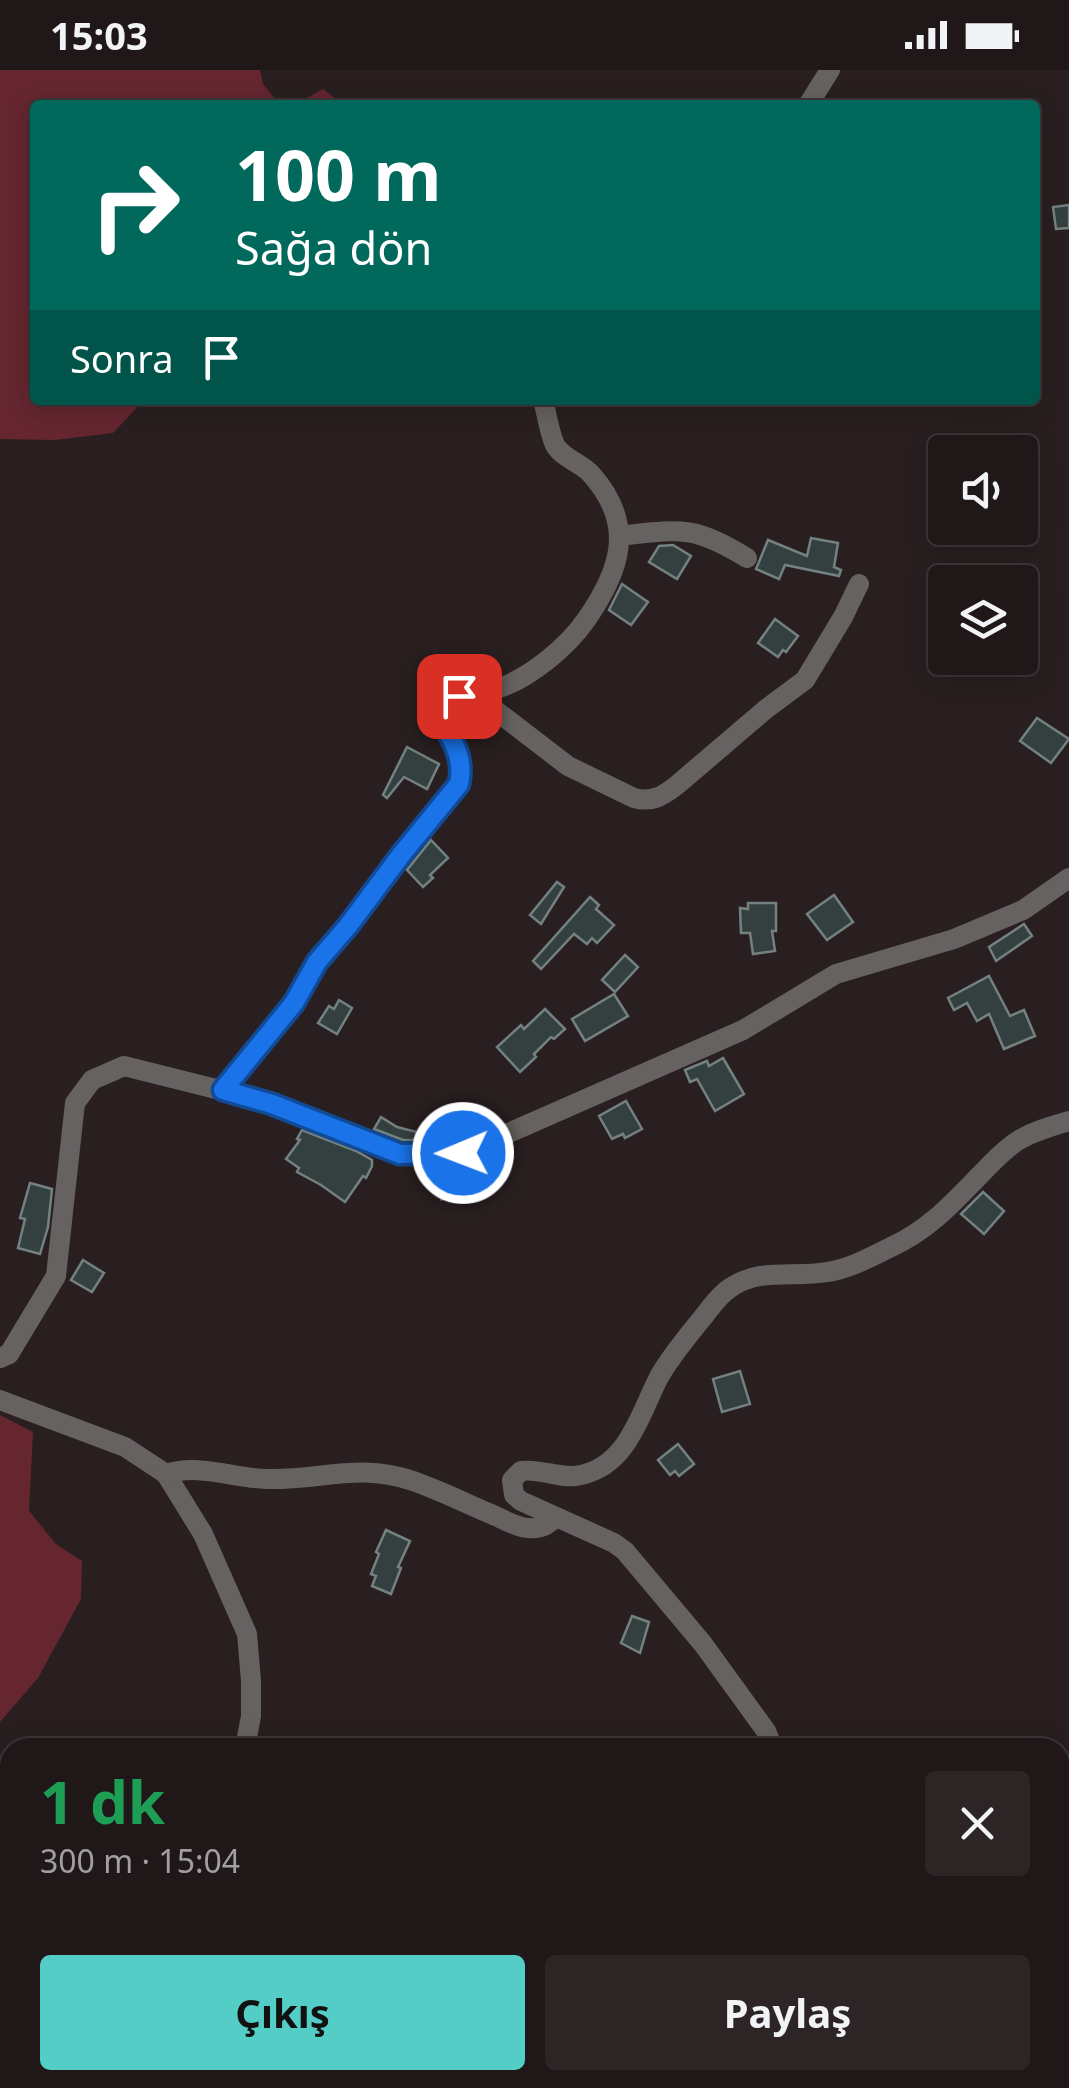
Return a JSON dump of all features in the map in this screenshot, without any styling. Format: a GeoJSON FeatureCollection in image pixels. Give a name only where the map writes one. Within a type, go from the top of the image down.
{"type":"FeatureCollection","features":[{"type":"Feature","properties":{"kind":"street"},"geometry":{"type":"LineString","coordinates":[[811,100],[830,70]]}},
{"type":"Feature","properties":{"kind":"street"},"geometry":{"type":"LineString","coordinates":[[223,1090],[294,1003],[317,962],[459,784],[462,770],[457,748],[443,723],[446,708],[459,696],[503,687],[548,661],[578,632],[602,596],[615,566],[620,529],[590,473],[558,450],[545,405]]}},
{"type":"Feature","properties":{"kind":"street"},"geometry":{"type":"LineString","coordinates":[[619,536],[695,532],[748,558]]}},
{"type":"Feature","properties":{"kind":"street"},"geometry":{"type":"LineString","coordinates":[[459,696],[495,710],[568,766],[634,798],[654,800],[677,786],[806,680],[859,584]]}},
{"type":"Feature","properties":{"kind":"street"},"geometry":{"type":"LineString","coordinates":[[0,1358],[10,1354],[56,1276],[75,1103],[92,1080],[124,1066],[272,1104],[400,1154],[463,1153],[743,1030],[836,974],[954,939],[1022,910],[1069,878]]}},
{"type":"Feature","properties":{"kind":"street"},"geometry":{"type":"LineString","coordinates":[[769,1738],[703,1644],[636,1563],[614,1543],[521,1500],[514,1494],[512,1480],[521,1470],[558,1476],[584,1475],[611,1460],[634,1433],[671,1356],[720,1296],[743,1280],[833,1272],[916,1235],[1004,1151],[1039,1130],[1069,1121]]}},
{"type":"Feature","properties":{"kind":"street"},"geometry":{"type":"LineString","coordinates":[[0,1400],[126,1448],[166,1474],[202,1534],[247,1634],[251,1716],[246,1738]]}},
{"type":"Feature","properties":{"kind":"street"},"geometry":{"type":"LineString","coordinates":[[166,1474],[196,1470],[281,1479],[333,1472],[375,1472],[414,1481],[521,1527],[544,1526],[555,1517]]}},
{"type":"Feature","properties":{"kind":"shaded area"},"geometry":{"type":"Polygon","coordinates":[[[0,70],[260,70],[263,84],[276,100],[30,100],[30,405],[139,405],[113,433],[55,440],[0,439],[0,70]]]}},
{"type":"Feature","properties":{"kind":"shaded area"},"geometry":{"type":"Polygon","coordinates":[[[323,89],[337,100],[303,100],[323,89]]]}},
{"type":"Feature","properties":{"kind":"shaded area"},"geometry":{"type":"Polygon","coordinates":[[[0,1415],[33,1432],[29,1511],[56,1544],[82,1561],[81,1599],[38,1678],[0,1722],[0,1415]]]}},
{"type":"Feature","properties":{"kind":"building"},"geometry":{"type":"Polygon","coordinates":[[[1069,205],[1069,228],[1056,229],[1053,207],[1069,205]]]}},
{"type":"Feature","properties":{"kind":"building"},"geometry":{"type":"Polygon","coordinates":[[[811,538],[838,543],[834,567],[841,570],[839,576],[785,565],[779,579],[756,569],[768,540],[807,556],[811,538]]]}},
{"type":"Feature","properties":{"kind":"building"},"geometry":{"type":"Polygon","coordinates":[[[673,545],[691,556],[677,579],[649,562],[659,546],[673,545]]]}},
{"type":"Feature","properties":{"kind":"building"},"geometry":{"type":"Polygon","coordinates":[[[622,584],[648,602],[631,625],[609,610],[622,584]]]}},
{"type":"Feature","properties":{"kind":"building"},"geometry":{"type":"Polygon","coordinates":[[[775,619],[798,636],[778,657],[758,643],[775,619]]]}},
{"type":"Feature","properties":{"kind":"building"},"geometry":{"type":"Polygon","coordinates":[[[1037,718],[1069,739],[1051,763],[1020,741],[1037,718]]]}},
{"type":"Feature","properties":{"kind":"building"},"geometry":{"type":"Polygon","coordinates":[[[407,747],[439,764],[427,789],[404,777],[387,798],[383,795],[407,747]]]}},
{"type":"Feature","properties":{"kind":"building"},"geometry":{"type":"Polygon","coordinates":[[[431,840],[448,858],[423,887],[407,870],[431,840]]]}},
{"type":"Feature","properties":{"kind":"building"},"geometry":{"type":"Polygon","coordinates":[[[557,882],[564,887],[541,924],[530,915],[557,882]]]}},
{"type":"Feature","properties":{"kind":"building"},"geometry":{"type":"Polygon","coordinates":[[[834,895],[853,922],[827,940],[807,914],[834,895]]]}},
{"type":"Feature","properties":{"kind":"building"},"geometry":{"type":"Polygon","coordinates":[[[590,897],[599,905],[596,909],[614,925],[597,943],[592,938],[587,944],[574,934],[541,969],[533,961],[590,897]]]}},
{"type":"Feature","properties":{"kind":"building"},"geometry":{"type":"Polygon","coordinates":[[[748,903],[776,903],[776,931],[772,931],[775,951],[753,954],[750,933],[741,933],[740,908],[748,909],[748,903]]]}},
{"type":"Feature","properties":{"kind":"building"},"geometry":{"type":"Polygon","coordinates":[[[1024,924],[1032,936],[996,961],[989,947],[1024,924]]]}},
{"type":"Feature","properties":{"kind":"building"},"geometry":{"type":"Polygon","coordinates":[[[625,955],[638,967],[615,992],[602,980],[625,955]]]}},
{"type":"Feature","properties":{"kind":"building"},"geometry":{"type":"Polygon","coordinates":[[[989,976],[1010,1016],[1024,1010],[1035,1036],[1004,1049],[989,1014],[977,1021],[967,1003],[954,1010],[948,998],[989,976]]]}},
{"type":"Feature","properties":{"kind":"building"},"geometry":{"type":"Polygon","coordinates":[[[614,994],[628,1016],[585,1041],[572,1019],[614,994]]]}},
{"type":"Feature","properties":{"kind":"building"},"geometry":{"type":"Polygon","coordinates":[[[339,1000],[352,1008],[337,1034],[318,1023],[329,1006],[334,1009],[339,1000]]]}},
{"type":"Feature","properties":{"kind":"building"},"geometry":{"type":"Polygon","coordinates":[[[545,1009],[565,1029],[554,1039],[551,1037],[520,1072],[497,1047],[545,1009]]]}},
{"type":"Feature","properties":{"kind":"building"},"geometry":{"type":"Polygon","coordinates":[[[723,1058],[744,1094],[715,1111],[697,1079],[690,1082],[685,1070],[707,1061],[709,1066],[723,1058]]]}},
{"type":"Feature","properties":{"kind":"building"},"geometry":{"type":"Polygon","coordinates":[[[626,1101],[642,1129],[625,1138],[623,1134],[612,1139],[599,1116],[626,1101]]]}},
{"type":"Feature","properties":{"kind":"building"},"geometry":{"type":"Polygon","coordinates":[[[381,1117],[397,1127],[417,1132],[414,1140],[374,1129],[381,1117]]]}},
{"type":"Feature","properties":{"kind":"building"},"geometry":{"type":"Polygon","coordinates":[[[302,1130],[372,1160],[366,1178],[363,1176],[345,1202],[297,1172],[299,1168],[286,1159],[300,1140],[297,1139],[302,1130]]]}},
{"type":"Feature","properties":{"kind":"building"},"geometry":{"type":"Polygon","coordinates":[[[468,1166],[474,1191],[442,1199],[453,1179],[439,1171],[468,1166]]]}},
{"type":"Feature","properties":{"kind":"building"},"geometry":{"type":"Polygon","coordinates":[[[30,1183],[52,1189],[40,1254],[18,1248],[25,1219],[20,1218],[30,1183]]]}},
{"type":"Feature","properties":{"kind":"building"},"geometry":{"type":"Polygon","coordinates":[[[983,1192],[1004,1211],[984,1234],[961,1214],[983,1192]]]}},
{"type":"Feature","properties":{"kind":"building"},"geometry":{"type":"Polygon","coordinates":[[[83,1260],[104,1273],[92,1292],[71,1280],[83,1260]]]}},
{"type":"Feature","properties":{"kind":"building"},"geometry":{"type":"Polygon","coordinates":[[[740,1371],[750,1404],[722,1412],[713,1379],[740,1371]]]}},
{"type":"Feature","properties":{"kind":"building"},"geometry":{"type":"Polygon","coordinates":[[[678,1444],[694,1464],[679,1476],[675,1471],[670,1475],[658,1460],[678,1444]]]}},
{"type":"Feature","properties":{"kind":"building"},"geometry":{"type":"Polygon","coordinates":[[[386,1530],[410,1541],[391,1594],[372,1586],[376,1576],[371,1574],[386,1530]]]}},
{"type":"Feature","properties":{"kind":"building"},"geometry":{"type":"Polygon","coordinates":[[[632,1616],[649,1622],[640,1653],[621,1643],[632,1616]]]}},
{"type":"Feature","properties":{"kind":"route"},"geometry":{"type":"LineString","coordinates":[[459,696],[446,708],[443,723],[457,748],[462,770],[459,784],[317,962],[294,1003],[223,1090],[272,1104],[400,1154],[463,1153]]}}]}
